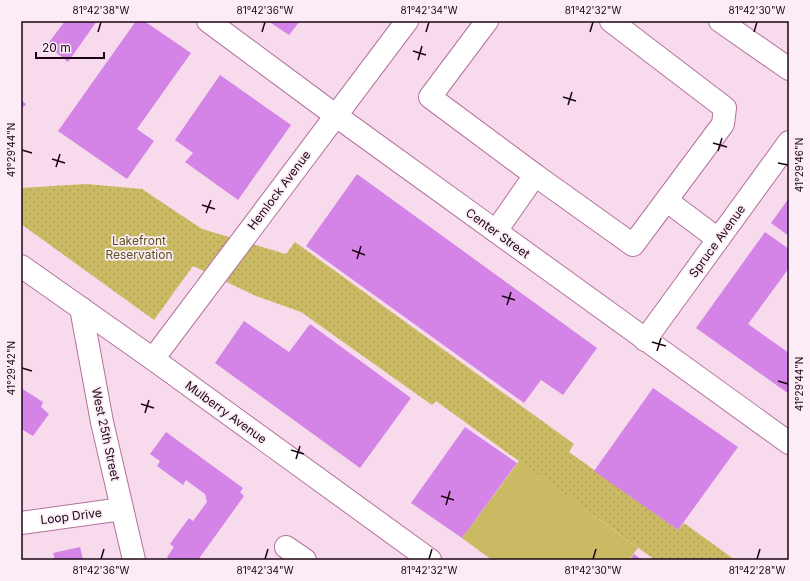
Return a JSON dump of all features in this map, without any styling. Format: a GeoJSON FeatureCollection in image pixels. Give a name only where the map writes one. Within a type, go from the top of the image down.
{"type":"FeatureCollection","features":[{"type":"Feature","properties":{"kind":"street","name":"Center Street"},"geometry":{"type":"LineString","coordinates":[[208,21],[335,115],[789,443]]}},
{"type":"Feature","properties":{"kind":"street","name":"Hemlock Avenue"},"geometry":{"type":"LineString","coordinates":[[153,359],[407,21]]}},
{"type":"Feature","properties":{"kind":"street"},"geometry":{"type":"LineString","coordinates":[[488,21],[430,98],[633,245],[723,124],[725,108],[611,21]]}},
{"type":"Feature","properties":{"kind":"street"},"geometry":{"type":"LineString","coordinates":[[720,21],[789,69]]}},
{"type":"Feature","properties":{"kind":"street","name":"Spruce Avenue"},"geometry":{"type":"LineString","coordinates":[[645,340],[789,142]]}},
{"type":"Feature","properties":{"kind":"street"},"geometry":{"type":"LineString","coordinates":[[496,231],[535,175]]}},
{"type":"Feature","properties":{"kind":"street"},"geometry":{"type":"LineString","coordinates":[[666,201],[718,239]]}},
{"type":"Feature","properties":{"kind":"street","name":"Mulberry Avenue"},"geometry":{"type":"LineString","coordinates":[[21,266],[153,359],[430,560]]}},
{"type":"Feature","properties":{"kind":"street","name":"West 25th Street"},"geometry":{"type":"LineString","coordinates":[[81,308],[102,422],[134,560]]}},
{"type":"Feature","properties":{"kind":"street","name":"Loop Drive"},"geometry":{"type":"LineString","coordinates":[[21,523],[122,509]]}},
{"type":"Feature","properties":{"kind":"street"},"geometry":{"type":"LineString","coordinates":[[286,547],[305,560]]}},
{"type":"Feature","properties":{"kind":"green space","name":"Lakefront Reservation"},"geometry":{"type":"Polygon","coordinates":[[[86,184],[142,189],[202,229],[286,254],[295,242],[574,444],[569,452],[678,530],[684,523],[735,560],[655,560],[436,401],[432,405],[301,312],[256,296],[193,266],[154,320],[21,224],[21,188],[86,184]]]}},
{"type":"Feature","properties":{"kind":"green space"},"geometry":{"type":"Polygon","coordinates":[[[519,461],[638,548],[629,560],[492,560],[462,538],[519,461]]]}},
{"type":"Feature","properties":{"kind":"building"},"geometry":{"type":"Polygon","coordinates":[[[65,21],[97,21],[68,62],[47,45],[65,21]]]}},
{"type":"Feature","properties":{"kind":"building"},"geometry":{"type":"Polygon","coordinates":[[[136,21],[144,21],[191,53],[137,129],[154,141],[127,179],[58,131],[136,21]]]}},
{"type":"Feature","properties":{"kind":"building"},"geometry":{"type":"Polygon","coordinates":[[[268,21],[300,21],[289,35],[268,21]]]}},
{"type":"Feature","properties":{"kind":"building"},"geometry":{"type":"Polygon","coordinates":[[[220,75],[291,125],[238,200],[185,162],[193,153],[175,140],[220,75]]]}},
{"type":"Feature","properties":{"kind":"building"},"geometry":{"type":"Polygon","coordinates":[[[21,100],[26,104],[21,110],[21,100]]]}},
{"type":"Feature","properties":{"kind":"building"},"geometry":{"type":"Polygon","coordinates":[[[357,174],[597,348],[563,395],[541,380],[524,403],[306,246],[357,174]]]}},
{"type":"Feature","properties":{"kind":"building"},"geometry":{"type":"Polygon","coordinates":[[[789,198],[789,236],[771,223],[789,198]]]}},
{"type":"Feature","properties":{"kind":"building"},"geometry":{"type":"Polygon","coordinates":[[[765,232],[789,249],[789,268],[748,324],[789,353],[789,394],[696,328],[765,232]]]}},
{"type":"Feature","properties":{"kind":"building"},"geometry":{"type":"Polygon","coordinates":[[[244,321],[289,352],[310,324],[411,398],[360,468],[215,363],[244,321]]]}},
{"type":"Feature","properties":{"kind":"building"},"geometry":{"type":"Polygon","coordinates":[[[21,388],[43,402],[41,407],[49,414],[33,436],[23,430],[21,432],[21,388]]]}},
{"type":"Feature","properties":{"kind":"building"},"geometry":{"type":"Polygon","coordinates":[[[653,388],[738,447],[678,530],[594,471],[653,388]]]}},
{"type":"Feature","properties":{"kind":"building"},"geometry":{"type":"Polygon","coordinates":[[[465,427],[517,463],[462,538],[411,503],[465,427]]]}},
{"type":"Feature","properties":{"kind":"building"},"geometry":{"type":"Polygon","coordinates":[[[166,432],[243,488],[240,492],[244,496],[198,560],[170,560],[167,557],[174,547],[170,544],[189,518],[193,521],[207,502],[205,494],[186,480],[183,485],[157,466],[160,461],[150,454],[166,432]]]}},
{"type":"Feature","properties":{"kind":"building"},"geometry":{"type":"Polygon","coordinates":[[[80,547],[83,560],[55,560],[53,553],[80,547]]]}},
{"type":"Feature","properties":{"kind":"building"},"geometry":{"type":"Polygon","coordinates":[[[634,554],[642,560],[630,560],[634,554]]]}}]}
